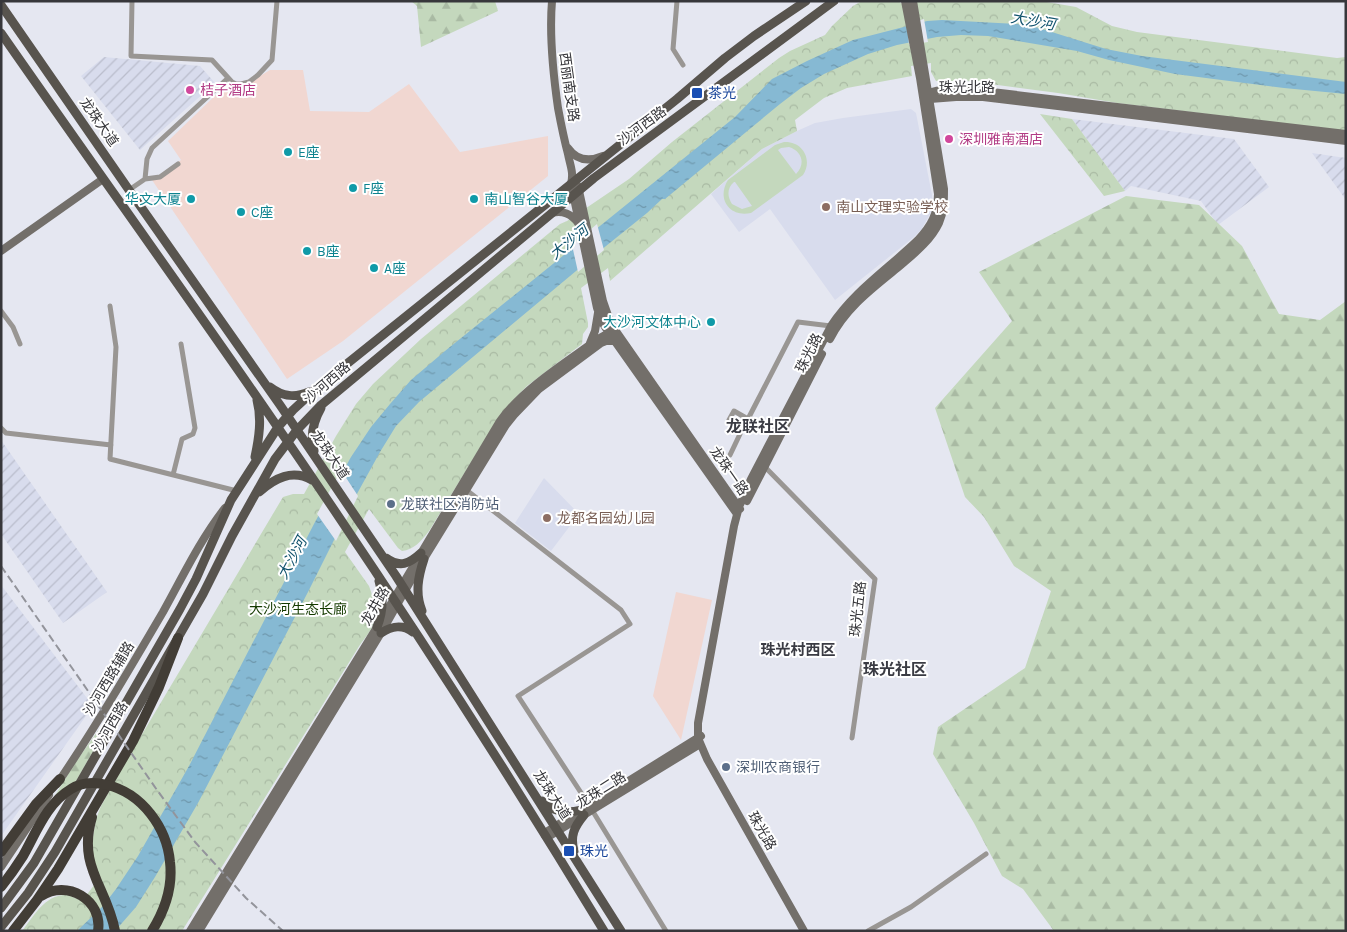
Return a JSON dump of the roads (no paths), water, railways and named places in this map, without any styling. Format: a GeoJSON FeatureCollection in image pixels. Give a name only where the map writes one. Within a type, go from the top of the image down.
{"type":"FeatureCollection","features":[{"type":"Feature","properties":{"kind":"highway"},"geometry":{"type":"LineString","coordinates":[[13,931],[58,869],[133,741],[159,687],[178,638]]}},
{"type":"Feature","properties":{"kind":"highway"},"geometry":{"type":"LineString","coordinates":[[1,852],[36,804],[60,779]]}},
{"type":"Feature","properties":{"kind":"highway"},"geometry":{"type":"LineString","coordinates":[[1,887],[52,806],[60,797],[75,787],[86,783],[114,786],[130,794],[149,811],[161,830],[168,850],[171,868],[169,890],[164,908],[152,931]]}},
{"type":"Feature","properties":{"kind":"highway"},"geometry":{"type":"LineString","coordinates":[[101,795],[90,826],[89,858],[94,878],[110,912],[115,931]]}},
{"type":"Feature","properties":{"kind":"highway"},"geometry":{"type":"LineString","coordinates":[[37,900],[46,893],[59,889],[77,892],[92,905],[97,914],[98,931]]}},
{"type":"Feature","properties":{"kind":"main road","name":"沙河西路"},"geometry":{"type":"LineString","coordinates":[[1,927],[28,893],[46,866],[203,594],[232,536],[275,459],[297,430],[326,401],[594,178],[834,1]]}},
{"type":"Feature","properties":{"kind":"main road","name":"沙河西路"},"geometry":{"type":"LineString","coordinates":[[1,908],[34,863],[180,609],[196,579],[231,500],[287,416],[318,387],[574,179],[608,155],[754,36],[803,2]]}},
{"type":"Feature","properties":{"kind":"main road","name":"龙珠大道"},"geometry":{"type":"LineString","coordinates":[[1,5],[297,430],[381,554],[621,931]]}},
{"type":"Feature","properties":{"kind":"main road","name":"龙珠大道"},"geometry":{"type":"LineString","coordinates":[[1,33],[254,393],[353,538],[546,835],[604,931]]}},
{"type":"Feature","properties":{"kind":"main road"},"geometry":{"type":"LineString","coordinates":[[261,378],[275,390],[287,396],[303,395],[318,387]]}},
{"type":"Feature","properties":{"kind":"main road"},"geometry":{"type":"LineString","coordinates":[[251,468],[258,441],[260,423],[254,393]]}},
{"type":"Feature","properties":{"kind":"main road"},"geometry":{"type":"LineString","coordinates":[[316,458],[313,449],[312,430],[316,416],[326,401]]}},
{"type":"Feature","properties":{"kind":"main road"},"geometry":{"type":"LineString","coordinates":[[253,498],[268,484],[285,476],[295,474],[314,482]]}},
{"type":"Feature","properties":{"kind":"main road"},"geometry":{"type":"LineString","coordinates":[[381,554],[392,562],[404,563],[422,556]]}},
{"type":"Feature","properties":{"kind":"main road"},"geometry":{"type":"LineString","coordinates":[[422,556],[417,596],[430,629]]}},
{"type":"Feature","properties":{"kind":"main road"},"geometry":{"type":"LineString","coordinates":[[377,574],[383,602],[379,630],[403,627],[408,628],[418,636]]}},
{"type":"Feature","properties":{"kind":"main road"},"geometry":{"type":"LineString","coordinates":[[536,796],[553,810],[571,813],[586,810]]}},
{"type":"Feature","properties":{"kind":"main road"},"geometry":{"type":"LineString","coordinates":[[576,858],[572,839],[573,830],[586,810]]}},
{"type":"Feature","properties":{"kind":"street"},"geometry":{"type":"LineString","coordinates":[[132,1],[131,56],[212,60],[236,84],[249,82],[272,60],[277,1]]}},
{"type":"Feature","properties":{"kind":"street","name":"西丽南支路"},"geometry":{"type":"LineString","coordinates":[[552,1],[550,23],[551,50],[559,110],[574,179]]}},
{"type":"Feature","properties":{"kind":"street"},"geometry":{"type":"LineString","coordinates":[[677,1],[673,50],[683,66]]}},
{"type":"Feature","properties":{"kind":"street","name":"珠光路"},"geometry":{"type":"LineString","coordinates":[[739,512],[840,322],[859,300],[923,245],[940,221],[944,205],[944,189],[910,4]]}},
{"type":"Feature","properties":{"kind":"street"},"geometry":{"type":"LineString","coordinates":[[146,179],[147,159],[152,148],[228,78]]}},
{"type":"Feature","properties":{"kind":"street","name":"珠光北路"},"geometry":{"type":"LineString","coordinates":[[927,96],[956,89],[983,91],[1346,134]]}},
{"type":"Feature","properties":{"kind":"street","name":"珠光路"},"geometry":{"type":"LineString","coordinates":[[804,931],[700,740],[698,723],[739,512],[750,479],[831,326],[856,295],[926,232],[936,214],[938,194],[927,96]]}},
{"type":"Feature","properties":{"kind":"street","name":"珠光北路"},"geometry":{"type":"LineString","coordinates":[[927,96],[983,97],[1346,141]]}},
{"type":"Feature","properties":{"kind":"street"},"geometry":{"type":"LineString","coordinates":[[566,145],[574,155],[583,160],[595,160],[608,155]]}},
{"type":"Feature","properties":{"kind":"street"},"geometry":{"type":"LineString","coordinates":[[129,190],[146,179],[160,177],[178,164]]}},
{"type":"Feature","properties":{"kind":"street"},"geometry":{"type":"LineString","coordinates":[[2,248],[102,179]]}},
{"type":"Feature","properties":{"kind":"street","name":"龙珠一路"},"geometry":{"type":"LineString","coordinates":[[574,179],[580,226],[602,322],[739,512]]}},
{"type":"Feature","properties":{"kind":"street","name":"龙珠一路"},"geometry":{"type":"LineString","coordinates":[[576,193],[604,306],[614,337]]}},
{"type":"Feature","properties":{"kind":"street"},"geometry":{"type":"LineString","coordinates":[[552,213],[570,214],[580,226]]}},
{"type":"Feature","properties":{"kind":"street"},"geometry":{"type":"LineString","coordinates":[[110,306],[116,347],[110,459],[237,491]]}},
{"type":"Feature","properties":{"kind":"street"},"geometry":{"type":"LineString","coordinates":[[586,347],[593,338],[598,308]]}},
{"type":"Feature","properties":{"kind":"street"},"geometry":{"type":"LineString","coordinates":[[1,311],[13,327],[20,344]]}},
{"type":"Feature","properties":{"kind":"street"},"geometry":{"type":"LineString","coordinates":[[730,455],[740,434],[729,420],[734,411],[748,419],[798,322],[831,326]]}},
{"type":"Feature","properties":{"kind":"street","name":"龙井路"},"geometry":{"type":"LineString","coordinates":[[464,488],[500,421],[509,409],[528,391],[602,336],[614,337]]}},
{"type":"Feature","properties":{"kind":"street","name":"龙井路"},"geometry":{"type":"LineString","coordinates":[[199,931],[422,556],[506,425],[539,389],[598,345],[614,337]]}},
{"type":"Feature","properties":{"kind":"street"},"geometry":{"type":"LineString","coordinates":[[173,474],[182,439],[193,434],[195,428],[181,344]]}},
{"type":"Feature","properties":{"kind":"street"},"geometry":{"type":"LineString","coordinates":[[1,428],[6,433],[111,445]]}},
{"type":"Feature","properties":{"kind":"street","name":"珠光五路"},"geometry":{"type":"LineString","coordinates":[[764,466],[875,579],[852,738]]}},
{"type":"Feature","properties":{"kind":"street"},"geometry":{"type":"LineString","coordinates":[[464,488],[621,610],[630,624],[518,696],[586,810],[666,931]]}},
{"type":"Feature","properties":{"kind":"street","name":"沙河西路辅路"},"geometry":{"type":"LineString","coordinates":[[1,867],[117,691],[204,537],[231,500]]}},
{"type":"Feature","properties":{"kind":"street","name":"龙井路"},"geometry":{"type":"LineString","coordinates":[[190,931],[379,630]]}},
{"type":"Feature","properties":{"kind":"street","name":"龙珠二路"},"geometry":{"type":"LineString","coordinates":[[546,835],[551,835],[557,828],[700,740]]}},
{"type":"Feature","properties":{"kind":"street"},"geometry":{"type":"LineString","coordinates":[[868,931],[911,906],[986,854]]}},
{"type":"Feature","properties":{"kind":"water"},"geometry":{"type":"Polygon","coordinates":[[[927,21],[1017,24],[1039,28],[1106,49],[1142,56],[1346,82],[1346,94],[1175,74],[1077,51],[988,36],[961,35],[937,37],[897,45],[868,54],[824,74],[801,88],[665,199],[662,199],[419,402],[396,426],[358,492],[198,803],[155,877],[136,907],[115,931],[77,931],[103,906],[138,856],[189,766],[315,522],[351,457],[371,427],[411,380],[735,117],[772,79],[853,40],[927,21]]]}},
{"type":"Feature","properties":{"kind":"railway"},"geometry":{"type":"LineString","coordinates":[[1,566],[195,842],[246,898],[283,931]]}},
{"type":"Feature","properties":{"kind":"place","name":"桔子酒店"},"geometry":{"type":"Point","coordinates":[190,90]}},
{"type":"Feature","properties":{"kind":"place","name":"茶光"},"geometry":{"type":"Point","coordinates":[697,93]}},
{"type":"Feature","properties":{"kind":"place","name":"深圳雅南酒店"},"geometry":{"type":"Point","coordinates":[949,139]}},
{"type":"Feature","properties":{"kind":"place","name":"E座"},"geometry":{"type":"Point","coordinates":[288,152]}},
{"type":"Feature","properties":{"kind":"place","name":"F座"},"geometry":{"type":"Point","coordinates":[353,188]}},
{"type":"Feature","properties":{"kind":"place","name":"华文大厦"},"geometry":{"type":"Point","coordinates":[191,199]}},
{"type":"Feature","properties":{"kind":"place","name":"南山智谷大厦"},"geometry":{"type":"Point","coordinates":[474,199]}},
{"type":"Feature","properties":{"kind":"place","name":"南山文理实验学校"},"geometry":{"type":"Point","coordinates":[826,207]}},
{"type":"Feature","properties":{"kind":"place","name":"C座"},"geometry":{"type":"Point","coordinates":[241,212]}},
{"type":"Feature","properties":{"kind":"place","name":"B座"},"geometry":{"type":"Point","coordinates":[307,251]}},
{"type":"Feature","properties":{"kind":"place","name":"A座"},"geometry":{"type":"Point","coordinates":[374,268]}},
{"type":"Feature","properties":{"kind":"place","name":"大沙河文体中心"},"geometry":{"type":"Point","coordinates":[711,322]}},
{"type":"Feature","properties":{"kind":"place","name":"龙联社区消防站"},"geometry":{"type":"Point","coordinates":[391,504]}},
{"type":"Feature","properties":{"kind":"place","name":"龙都名园幼儿园"},"geometry":{"type":"Point","coordinates":[547,518]}},
{"type":"Feature","properties":{"kind":"place","name":"深圳农商银行"},"geometry":{"type":"Point","coordinates":[726,767]}},
{"type":"Feature","properties":{"kind":"place","name":"珠光"},"geometry":{"type":"Point","coordinates":[569,851]}},
{"type":"Feature","properties":{"kind":"district","name":"龙联社区"},"geometry":{"type":"Point","coordinates":[758,426]}},
{"type":"Feature","properties":{"kind":"district","name":"珠光村西区"},"geometry":{"type":"Point","coordinates":[798,650]}},
{"type":"Feature","properties":{"kind":"district","name":"珠光社区"},"geometry":{"type":"Point","coordinates":[895,669]}},
{"type":"Feature","properties":{"kind":"water label","name":"大沙河"},"geometry":{"type":"Point","coordinates":[1033,21]}},
{"type":"Feature","properties":{"kind":"water label","name":"大沙河"},"geometry":{"type":"Point","coordinates":[569,242]}},
{"type":"Feature","properties":{"kind":"water label","name":"大沙河"},"geometry":{"type":"Point","coordinates":[292,558]}},
{"type":"Feature","properties":{"kind":"park label","name":"大沙河生态长廊"},"geometry":{"type":"Point","coordinates":[298,609]}}]}
